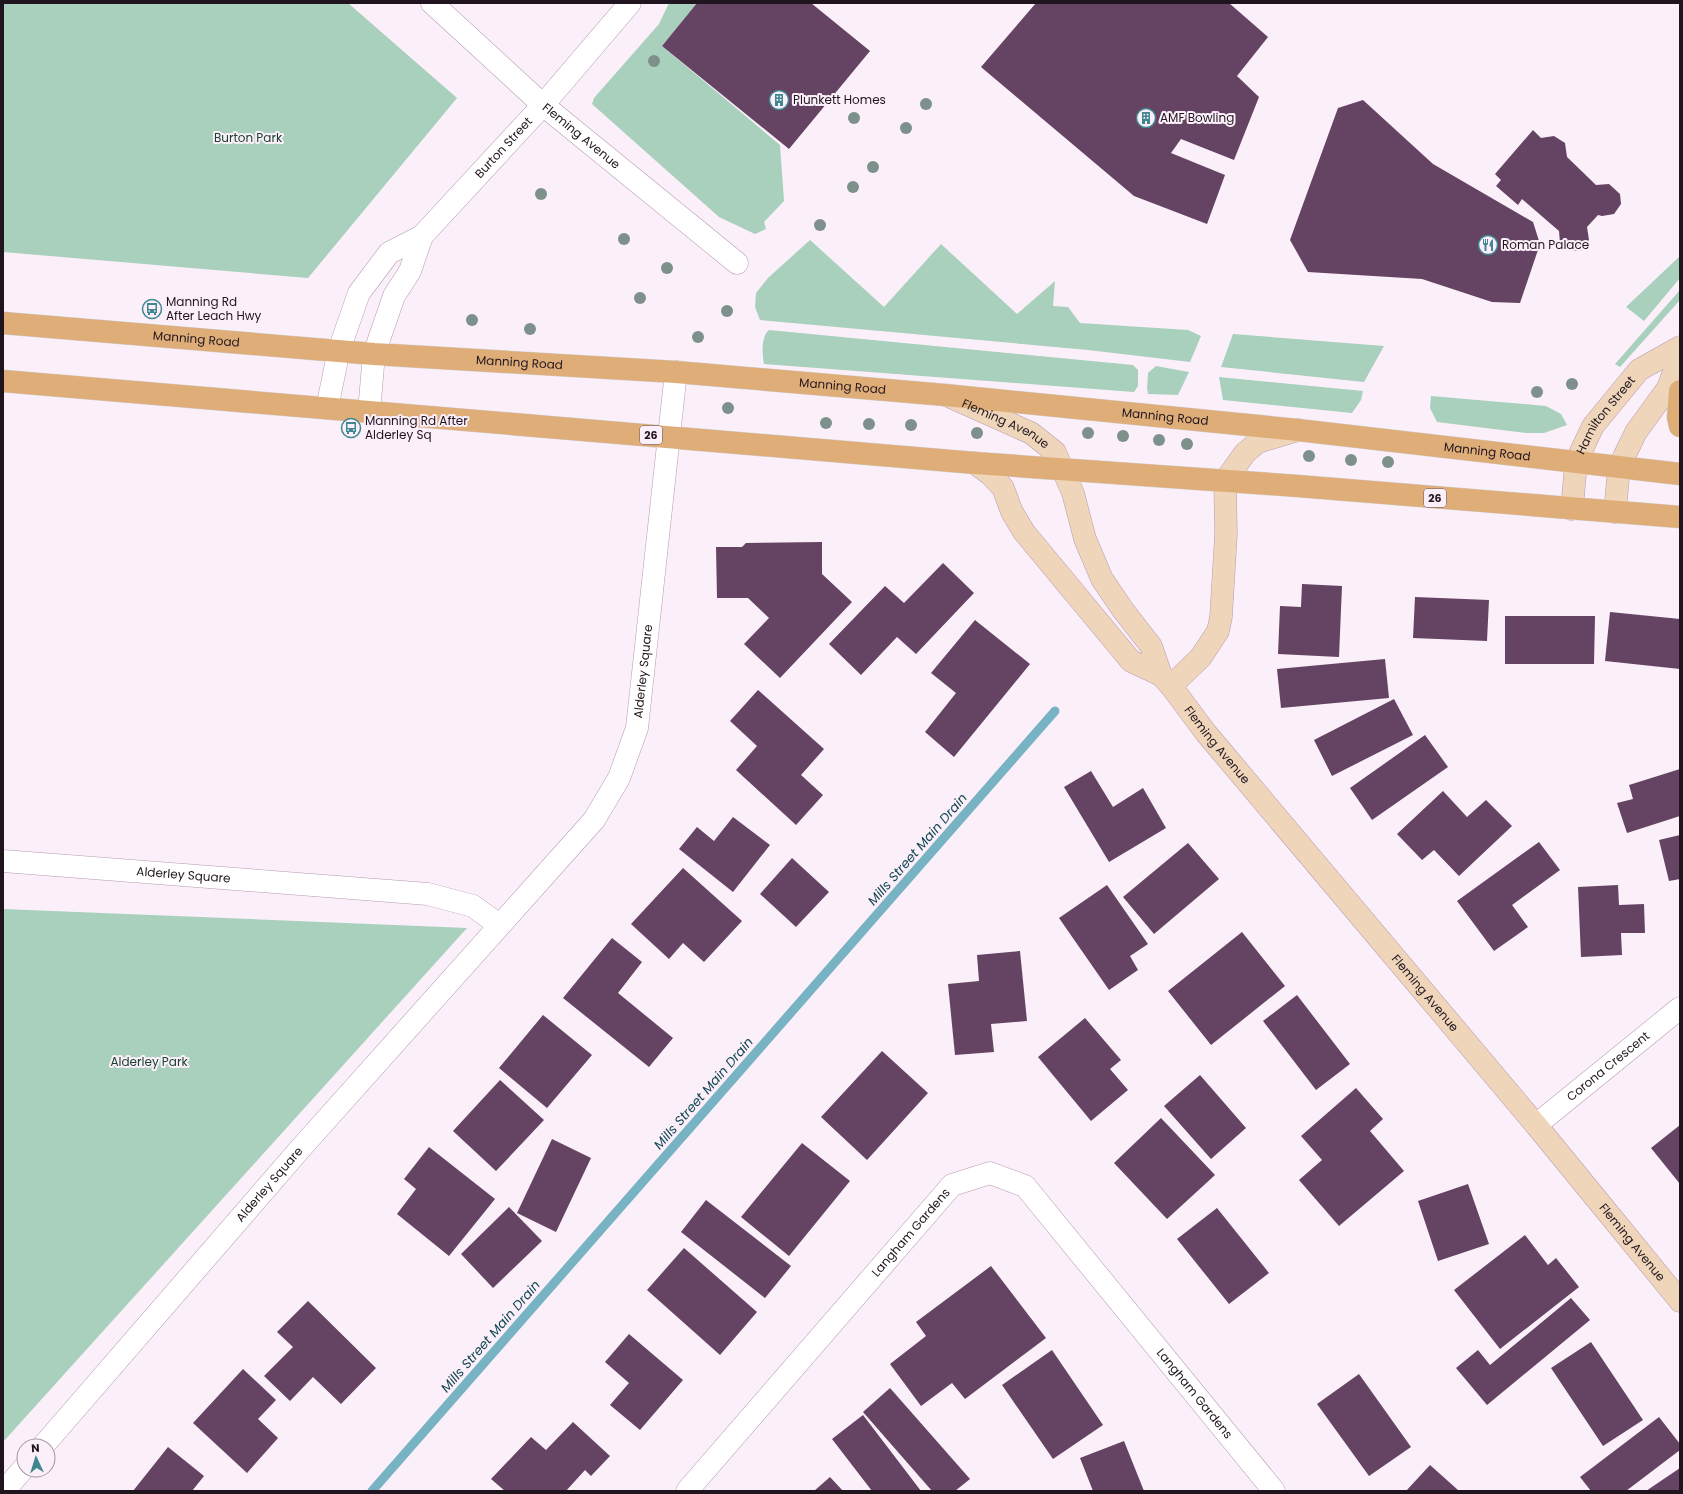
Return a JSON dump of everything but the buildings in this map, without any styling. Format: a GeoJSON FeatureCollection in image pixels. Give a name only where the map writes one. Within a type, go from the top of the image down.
{"type":"FeatureCollection","features":[{"type":"Feature","properties":{"kind":"main road","name":"Manning Road"},"geometry":{"type":"LineString","coordinates":[[3,324],[374,354],[676,372],[945,395],[1298,430],[1680,474]]}},
{"type":"Feature","properties":{"kind":"main road","name":"26"},"geometry":{"type":"LineString","coordinates":[[3,381],[975,463],[1680,517]]}},
{"type":"Feature","properties":{"kind":"main road"},"geometry":{"type":"LineString","coordinates":[[1680,391],[1678,417],[1680,426]]}},
{"type":"Feature","properties":{"kind":"street","name":"Fleming Avenue"},"geometry":{"type":"LineString","coordinates":[[432,3],[543,105],[737,263]]}},
{"type":"Feature","properties":{"kind":"street","name":"Burton Street"},"geometry":{"type":"LineString","coordinates":[[327,408],[339,350],[359,293],[389,253],[422,236],[543,105],[630,3]]}},
{"type":"Feature","properties":{"kind":"street","name":"Burton Street"},"geometry":{"type":"LineString","coordinates":[[369,412],[374,354],[394,296],[410,271],[422,236]]}},
{"type":"Feature","properties":{"kind":"street","name":"Hamilton Street"},"geometry":{"type":"LineString","coordinates":[[1572,509],[1576,462],[1593,426],[1639,370],[1680,347]]}},
{"type":"Feature","properties":{"kind":"street"},"geometry":{"type":"LineString","coordinates":[[1615,512],[1619,467],[1636,432],[1668,388],[1680,356]]}},
{"type":"Feature","properties":{"kind":"street","name":"Alderley Square"},"geometry":{"type":"LineString","coordinates":[[50,1438],[300,1149],[594,820],[618,778],[638,728],[676,372]]}},
{"type":"Feature","properties":{"kind":"street","name":"Fleming Avenue"},"geometry":{"type":"LineString","coordinates":[[945,395],[1031,433],[1055,452],[1074,493],[1084,539],[1102,579],[1123,610],[1151,646],[1166,681],[1206,733],[1536,1125],[1680,1301]]}},
{"type":"Feature","properties":{"kind":"street"},"geometry":{"type":"LineString","coordinates":[[1166,681],[1201,657],[1218,631],[1221,617],[1226,534],[1225,481],[1245,453],[1258,442],[1298,430]]}},
{"type":"Feature","properties":{"kind":"street","name":"Fleming Avenue"},"geometry":{"type":"LineString","coordinates":[[975,463],[991,475],[1003,488],[1012,512],[1024,532],[1130,661],[1166,681]]}},
{"type":"Feature","properties":{"kind":"street","name":"Alderley Square"},"geometry":{"type":"LineString","coordinates":[[3,861],[428,894],[473,906],[498,926]]}},
{"type":"Feature","properties":{"kind":"street","name":"Corona Crescent"},"geometry":{"type":"LineString","coordinates":[[1536,1125],[1680,1008]]}},
{"type":"Feature","properties":{"kind":"street","name":"Langham Gardens"},"geometry":{"type":"LineString","coordinates":[[687,1491],[952,1185],[990,1173],[1025,1186],[1274,1491]]}},
{"type":"Feature","properties":{"kind":"street"},"geometry":{"type":"LineString","coordinates":[[4,1491],[16,1477]]}},
{"type":"Feature","properties":{"kind":"green space","name":"Burton Park"},"geometry":{"type":"Polygon","coordinates":[[[3,3],[348,3],[457,98],[308,278],[3,252],[3,3]]]}},
{"type":"Feature","properties":{"kind":"green space"},"geometry":{"type":"Polygon","coordinates":[[[669,3],[697,3],[662,46],[780,145],[784,201],[764,222],[766,229],[755,234],[719,217],[592,104],[594,98],[659,24],[669,3]]]}},
{"type":"Feature","properties":{"kind":"green space"},"geometry":{"type":"Polygon","coordinates":[[[810,240],[884,307],[941,244],[1017,314],[1055,281],[1053,306],[1068,307],[1080,323],[1188,330],[1201,336],[1190,362],[1088,350],[760,320],[755,307],[756,293],[768,278],[810,240]]]}},
{"type":"Feature","properties":{"kind":"green space"},"geometry":{"type":"Polygon","coordinates":[[[1680,256],[1680,278],[1644,321],[1626,307],[1680,256]]]}},
{"type":"Feature","properties":{"kind":"green space"},"geometry":{"type":"Polygon","coordinates":[[[1680,290],[1680,300],[1620,367],[1615,364],[1680,290]]]}},
{"type":"Feature","properties":{"kind":"green space"},"geometry":{"type":"Polygon","coordinates":[[[769,330],[1133,365],[1138,370],[1138,386],[1134,392],[764,364],[763,341],[769,330]]]}},
{"type":"Feature","properties":{"kind":"green space"},"geometry":{"type":"Polygon","coordinates":[[[1233,334],[1384,346],[1364,382],[1221,367],[1233,334]]]}},
{"type":"Feature","properties":{"kind":"green space"},"geometry":{"type":"Polygon","coordinates":[[[1156,366],[1189,372],[1178,395],[1148,394],[1148,373],[1156,366]]]}},
{"type":"Feature","properties":{"kind":"green space"},"geometry":{"type":"Polygon","coordinates":[[[1219,377],[1363,391],[1361,400],[1352,413],[1223,400],[1219,377]]]}},
{"type":"Feature","properties":{"kind":"green space"},"geometry":{"type":"Polygon","coordinates":[[[1431,396],[1546,406],[1561,414],[1567,425],[1544,433],[1526,433],[1437,422],[1430,408],[1431,396]]]}},
{"type":"Feature","properties":{"kind":"green space","name":"Alderley Park"},"geometry":{"type":"Polygon","coordinates":[[[3,909],[467,928],[3,1442],[3,909]]]}},
{"type":"Feature","properties":{"kind":"waterway","name":"Mills Street Main Drain"},"geometry":{"type":"LineString","coordinates":[[372,1491],[1055,711]]}},
{"type":"Feature","properties":{"kind":"place","name":"Plunkett Homes"},"geometry":{"type":"Point","coordinates":[779,100]}},
{"type":"Feature","properties":{"kind":"place","name":"AMF Bowling"},"geometry":{"type":"Point","coordinates":[1146,118]}},
{"type":"Feature","properties":{"kind":"place","name":"Roman Palace"},"geometry":{"type":"Point","coordinates":[1488,245]}},
{"type":"Feature","properties":{"kind":"place","name":"Manning Rd After Leach Hwy"},"geometry":{"type":"Point","coordinates":[152,309]}},
{"type":"Feature","properties":{"kind":"place","name":"Manning Rd After Alderley Sq"},"geometry":{"type":"Point","coordinates":[351,428]}}]}
